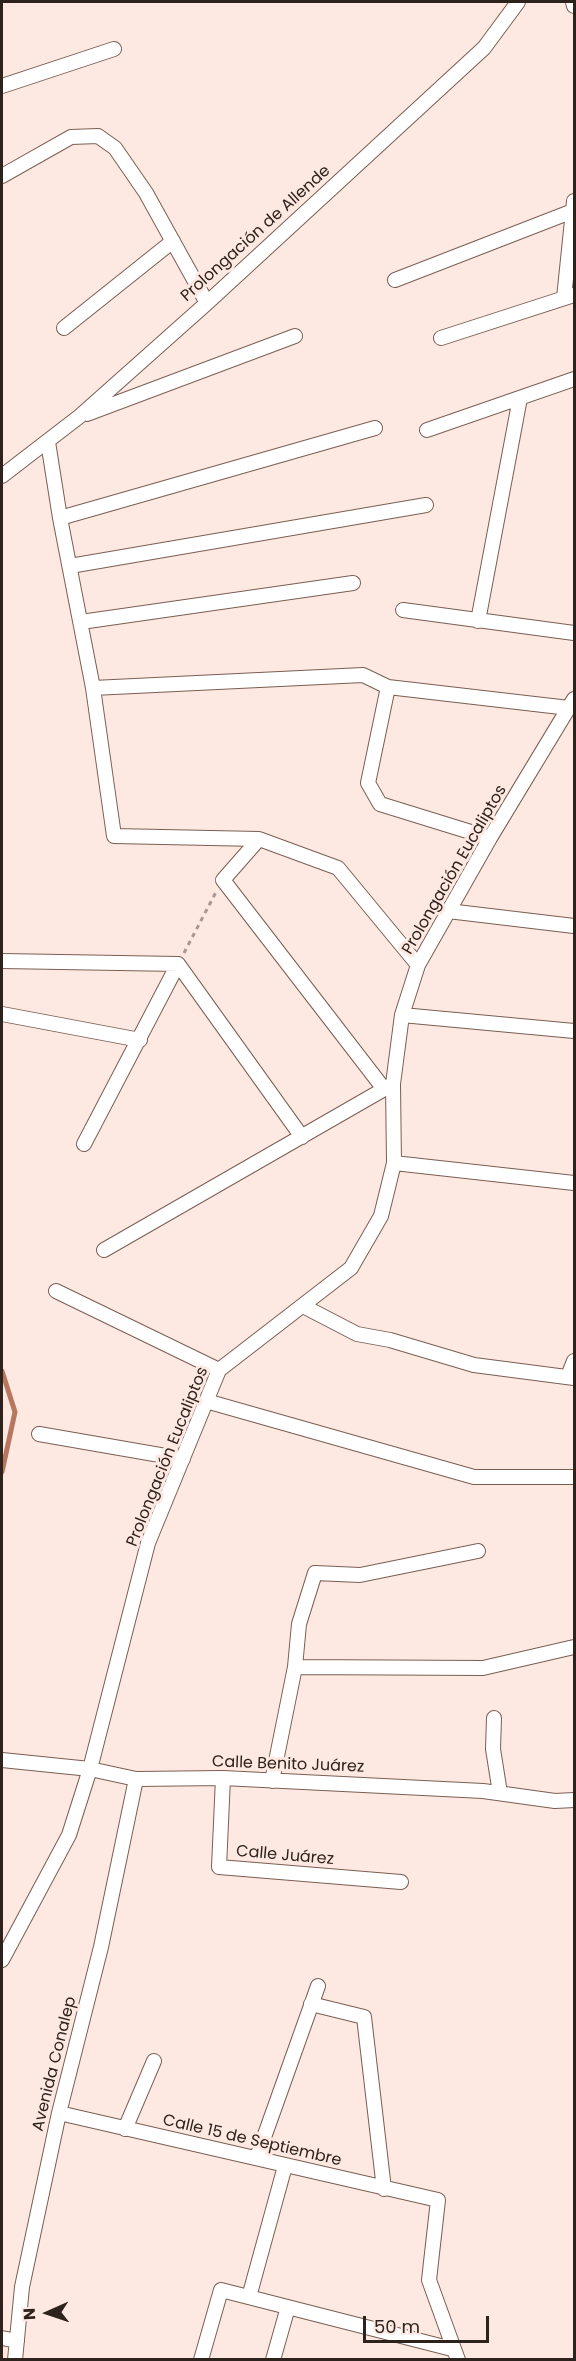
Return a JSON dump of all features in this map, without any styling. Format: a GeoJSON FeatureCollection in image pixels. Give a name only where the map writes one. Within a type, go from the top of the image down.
{"type":"FeatureCollection","features":[{"type":"Feature","properties":{"kind":"street","name":"Prolongación de Allende"},"geometry":{"type":"LineString","coordinates":[[2,476],[80,416],[207,303],[484,48],[518,2]]}},
{"type":"Feature","properties":{"kind":"street"},"geometry":{"type":"LineString","coordinates":[[573,2],[574,6]]}},
{"type":"Feature","properties":{"kind":"street"},"geometry":{"type":"LineString","coordinates":[[2,86],[114,49]]}},
{"type":"Feature","properties":{"kind":"street"},"geometry":{"type":"LineString","coordinates":[[2,176],[71,137],[98,136],[115,148],[146,193],[207,303]]}},
{"type":"Feature","properties":{"kind":"street"},"geometry":{"type":"LineString","coordinates":[[395,280],[574,206],[569,297],[441,338]]}},
{"type":"Feature","properties":{"kind":"street"},"geometry":{"type":"LineString","coordinates":[[64,328],[173,241]]}},
{"type":"Feature","properties":{"kind":"street"},"geometry":{"type":"LineString","coordinates":[[80,416],[295,336]]}},
{"type":"Feature","properties":{"kind":"street"},"geometry":{"type":"LineString","coordinates":[[427,430],[574,380]]}},
{"type":"Feature","properties":{"kind":"street"},"geometry":{"type":"LineString","coordinates":[[478,621],[520,398]]}},
{"type":"Feature","properties":{"kind":"street"},"geometry":{"type":"LineString","coordinates":[[60,518],[375,428]]}},
{"type":"Feature","properties":{"kind":"street"},"geometry":{"type":"LineString","coordinates":[[48,442],[60,518],[93,688],[114,836],[260,839],[338,868],[418,965]]}},
{"type":"Feature","properties":{"kind":"street"},"geometry":{"type":"LineString","coordinates":[[70,566],[426,505]]}},
{"type":"Feature","properties":{"kind":"street"},"geometry":{"type":"LineString","coordinates":[[81,622],[353,583]]}},
{"type":"Feature","properties":{"kind":"street"},"geometry":{"type":"LineString","coordinates":[[403,610],[574,633]]}},
{"type":"Feature","properties":{"kind":"street"},"geometry":{"type":"LineString","coordinates":[[93,688],[363,675],[388,687],[572,704]]}},
{"type":"Feature","properties":{"kind":"street"},"geometry":{"type":"LineString","coordinates":[[388,687],[368,783],[380,804],[490,838]]}},
{"type":"Feature","properties":{"kind":"street","name":"Prolongación Eucaliptos"},"geometry":{"type":"LineString","coordinates":[[2,1960],[69,1835],[90,1769],[148,1543],[219,1370],[351,1268],[381,1216],[394,1163],[389,1087],[402,1015],[418,965],[490,838],[572,704]]}},
{"type":"Feature","properties":{"kind":"street"},"geometry":{"type":"LineString","coordinates":[[104,1250],[389,1087],[223,880],[260,839]]}},
{"type":"Feature","properties":{"kind":"street"},"geometry":{"type":"LineString","coordinates":[[448,911],[574,926]]}},
{"type":"Feature","properties":{"kind":"street"},"geometry":{"type":"LineString","coordinates":[[2,961],[178,964]]}},
{"type":"Feature","properties":{"kind":"street"},"geometry":{"type":"LineString","coordinates":[[84,1144],[178,964]]}},
{"type":"Feature","properties":{"kind":"street"},"geometry":{"type":"LineString","coordinates":[[178,964],[302,1137]]}},
{"type":"Feature","properties":{"kind":"street"},"geometry":{"type":"LineString","coordinates":[[2,1014],[140,1040]]}},
{"type":"Feature","properties":{"kind":"street"},"geometry":{"type":"LineString","coordinates":[[402,1015],[574,1031]]}},
{"type":"Feature","properties":{"kind":"street"},"geometry":{"type":"LineString","coordinates":[[394,1163],[574,1183]]}},
{"type":"Feature","properties":{"kind":"street"},"geometry":{"type":"LineString","coordinates":[[56,1291],[219,1370]]}},
{"type":"Feature","properties":{"kind":"street"},"geometry":{"type":"LineString","coordinates":[[303,1305],[357,1334],[474,1365],[571,1377],[574,1361]]}},
{"type":"Feature","properties":{"kind":"street"},"geometry":{"type":"LineString","coordinates":[[206,1401],[474,1477],[574,1477]]}},
{"type":"Feature","properties":{"kind":"street"},"geometry":{"type":"LineString","coordinates":[[39,1434],[183,1459]]}},
{"type":"Feature","properties":{"kind":"street"},"geometry":{"type":"LineString","coordinates":[[272,1781],[295,1667],[299,1624],[315,1573],[320,1571],[360,1575],[478,1551]]}},
{"type":"Feature","properties":{"kind":"street"},"geometry":{"type":"LineString","coordinates":[[295,1667],[483,1668],[574,1647]]}},
{"type":"Feature","properties":{"kind":"street"},"geometry":{"type":"LineString","coordinates":[[494,1718],[493,1749],[500,1793]]}},
{"type":"Feature","properties":{"kind":"street","name":"Calle Benito Juárez"},"geometry":{"type":"LineString","coordinates":[[2,1760],[90,1769],[136,1779],[223,1778],[500,1793],[555,1801],[574,1800]]}},
{"type":"Feature","properties":{"kind":"street","name":"Calle Juárez"},"geometry":{"type":"LineString","coordinates":[[223,1778],[219,1867],[401,1882]]}},
{"type":"Feature","properties":{"kind":"street","name":"Avenida Conalep"},"geometry":{"type":"LineString","coordinates":[[15,2360],[22,2287],[59,2113],[101,1947],[136,1779]]}},
{"type":"Feature","properties":{"kind":"street"},"geometry":{"type":"LineString","coordinates":[[257,2157],[318,1986]]}},
{"type":"Feature","properties":{"kind":"street"},"geometry":{"type":"LineString","coordinates":[[311,2004],[364,2017],[384,2189]]}},
{"type":"Feature","properties":{"kind":"street"},"geometry":{"type":"LineString","coordinates":[[125,2128],[154,2061]]}},
{"type":"Feature","properties":{"kind":"street","name":"Calle 15 de Septiembre"},"geometry":{"type":"LineString","coordinates":[[59,2113],[438,2200],[429,2280],[455,2354]]}},
{"type":"Feature","properties":{"kind":"street"},"geometry":{"type":"LineString","coordinates":[[249,2297],[285,2166]]}},
{"type":"Feature","properties":{"kind":"street"},"geometry":{"type":"LineString","coordinates":[[201,2360],[221,2290],[455,2354]]}},
{"type":"Feature","properties":{"kind":"street"},"geometry":{"type":"LineString","coordinates":[[273,2360],[288,2307]]}},
{"type":"Feature","properties":{"kind":"street"},"geometry":{"type":"LineString","coordinates":[[2,2338],[17,2341]]}},
{"type":"Feature","properties":{"kind":"path"},"geometry":{"type":"LineString","coordinates":[[178,964],[223,880]]}},
{"type":"Feature","properties":{"kind":"waterway"},"geometry":{"type":"LineString","coordinates":[[2,1371],[15,1412],[2,1472]]}}]}
